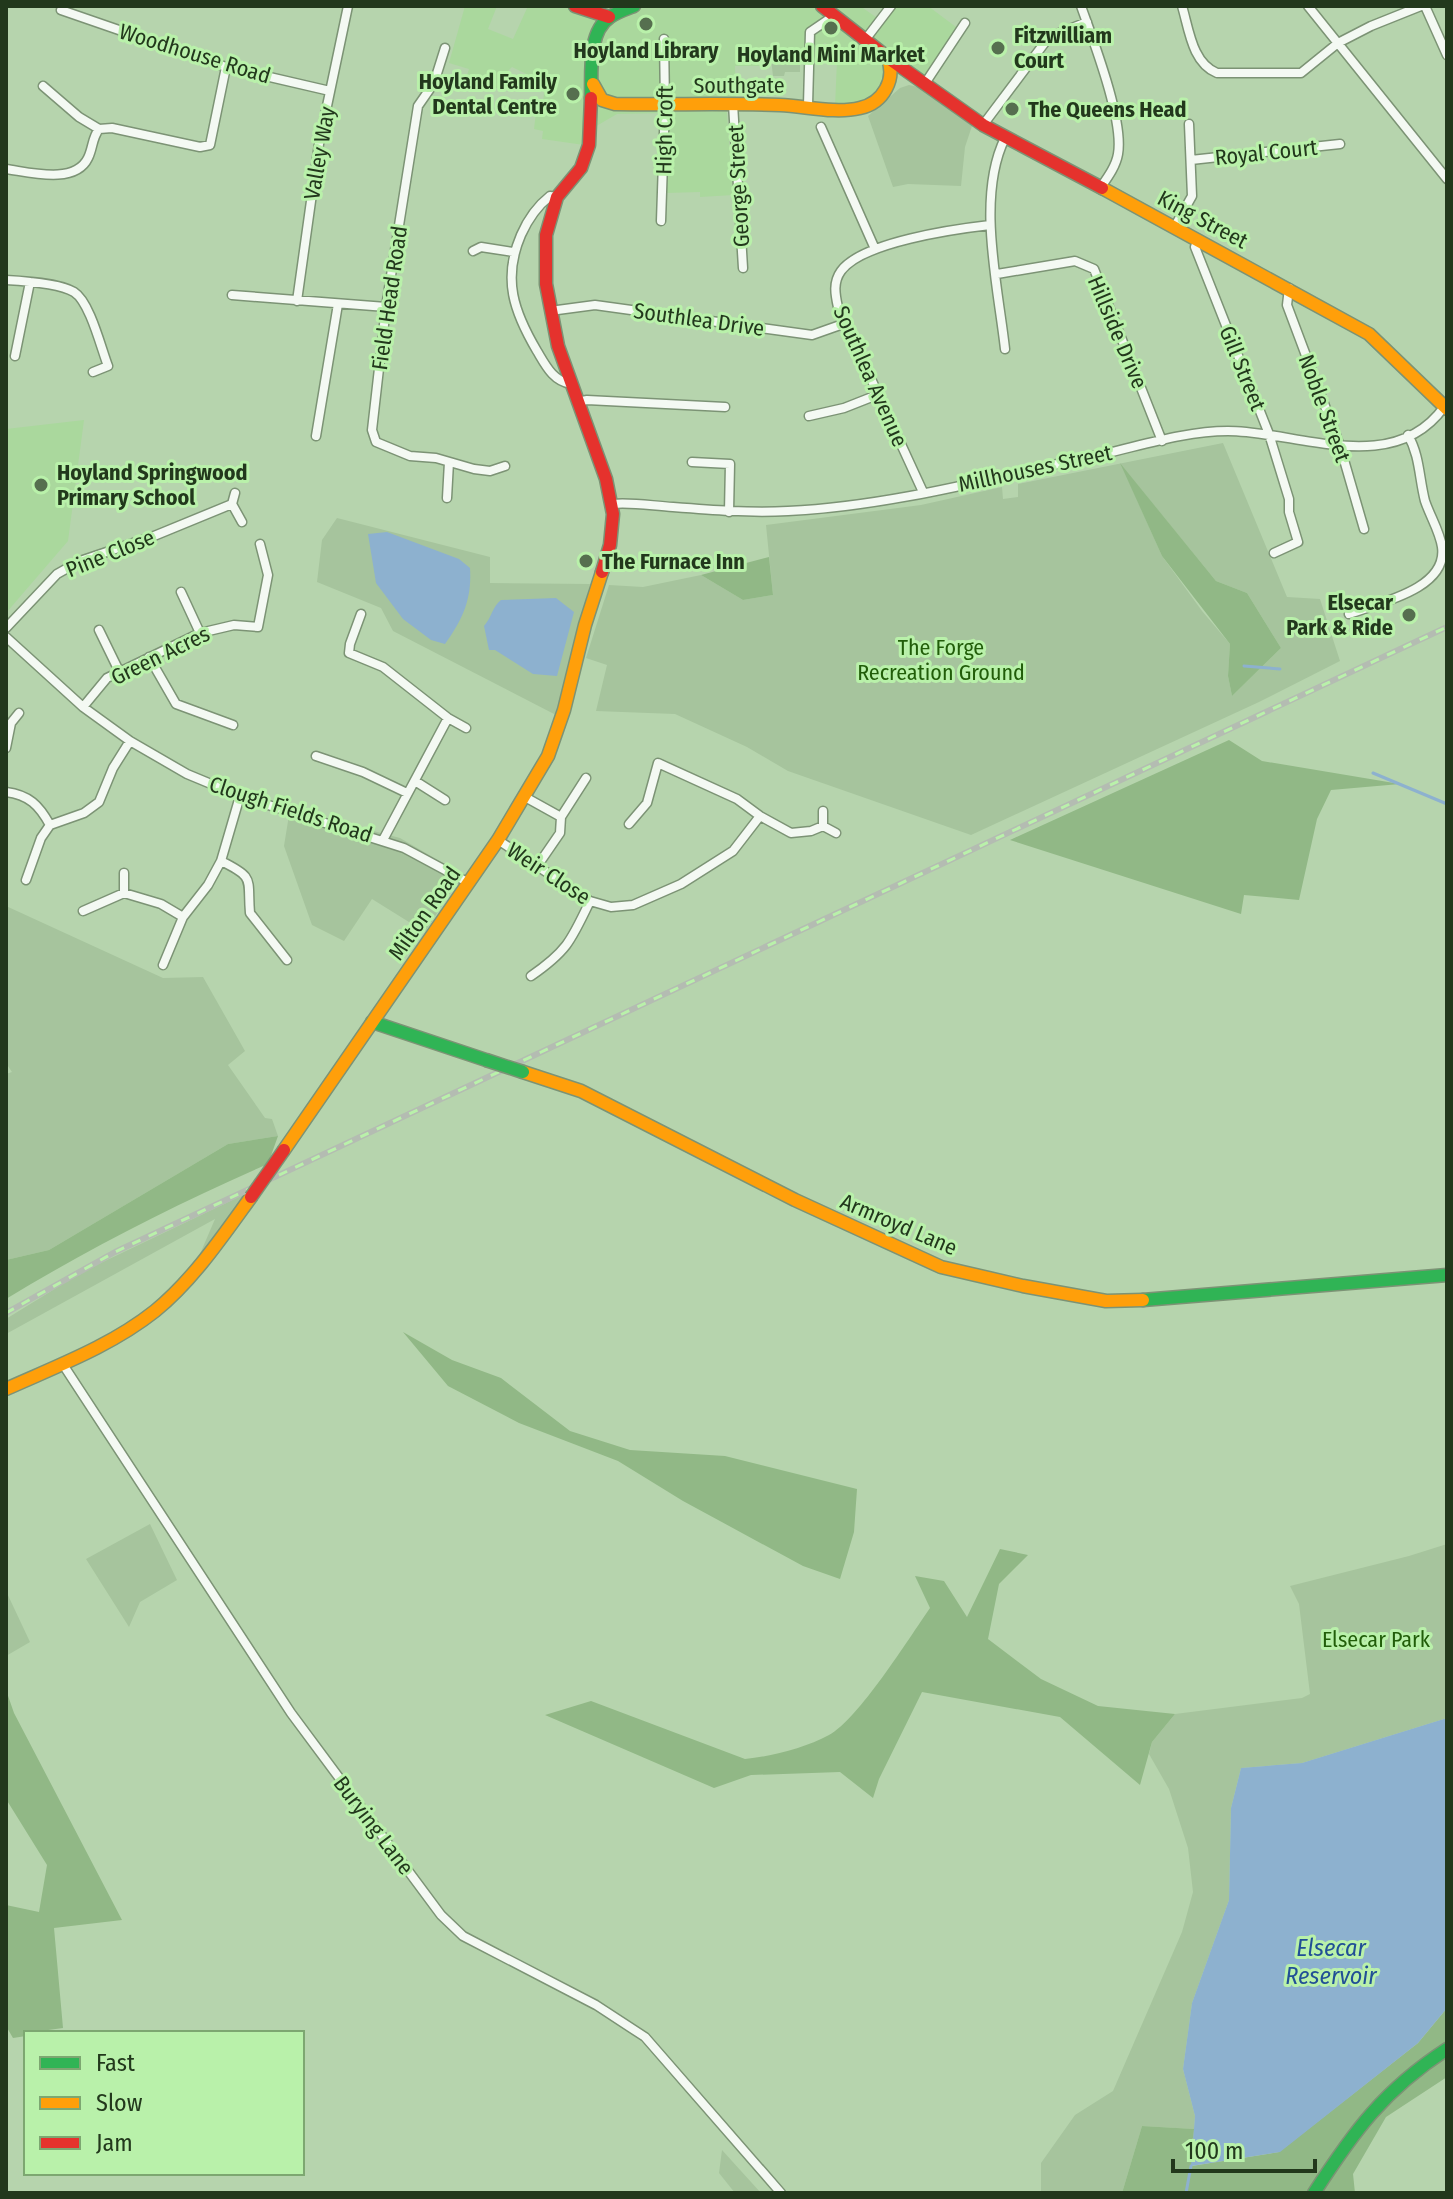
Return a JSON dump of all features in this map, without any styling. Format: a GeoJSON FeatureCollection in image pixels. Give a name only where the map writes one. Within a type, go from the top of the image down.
{"type":"FeatureCollection","features":[{"type":"Feature","properties":{"kind":"street","name":"Valley Way"},"geometry":{"type":"LineString","coordinates":[[297,301],[319,144],[348,6]]}},
{"type":"Feature","properties":{"kind":"street"},"geometry":{"type":"LineString","coordinates":[[595,40],[600,25],[609,17],[634,6]]}},
{"type":"Feature","properties":{"kind":"street","name":"King Street"},"geometry":{"type":"LineString","coordinates":[[822,6],[924,85],[983,125],[1175,226],[1369,334],[1446,408]]}},
{"type":"Feature","properties":{"kind":"street"},"geometry":{"type":"LineString","coordinates":[[865,40],[891,6]]}},
{"type":"Feature","properties":{"kind":"street"},"geometry":{"type":"LineString","coordinates":[[1081,6],[1108,86],[1119,141],[1115,164],[1101,187]]}},
{"type":"Feature","properties":{"kind":"street"},"geometry":{"type":"LineString","coordinates":[[1182,6],[1198,59],[1217,73],[1301,73],[1338,43],[1371,26],[1423,6],[1447,55]]}},
{"type":"Feature","properties":{"kind":"street"},"geometry":{"type":"LineString","coordinates":[[1308,6],[1447,179]]}},
{"type":"Feature","properties":{"kind":"street"},"geometry":{"type":"LineString","coordinates":[[580,8],[609,17]]}},
{"type":"Feature","properties":{"kind":"street"},"geometry":{"type":"LineString","coordinates":[[580,8],[592,27],[595,40]]}},
{"type":"Feature","properties":{"kind":"street","name":"Woodhouse Road"},"geometry":{"type":"LineString","coordinates":[[61,10],[226,67],[330,91]]}},
{"type":"Feature","properties":{"kind":"street"},"geometry":{"type":"LineString","coordinates":[[808,105],[810,32],[835,15]]}},
{"type":"Feature","properties":{"kind":"street"},"geometry":{"type":"LineString","coordinates":[[983,125],[1049,37],[1087,22]]}},
{"type":"Feature","properties":{"kind":"street"},"geometry":{"type":"LineString","coordinates":[[889,85],[905,80],[924,85],[965,23]]}},
{"type":"Feature","properties":{"kind":"street","name":"High Croft"},"geometry":{"type":"LineString","coordinates":[[661,221],[664,39]]}},
{"type":"Feature","properties":{"kind":"street","name":"Milton Road"},"geometry":{"type":"LineString","coordinates":[[6,1389],[97,1346],[154,1311],[199,1267],[469,883],[548,756],[610,545],[612,504],[606,479],[571,384],[550,311],[546,284],[548,222],[557,197],[581,168],[589,145],[595,40]]}},
{"type":"Feature","properties":{"kind":"street","name":"Field Head Road"},"geometry":{"type":"LineString","coordinates":[[445,48],[438,82],[418,106],[386,307],[372,430],[376,442],[410,456],[436,458],[490,471],[505,466]]}},
{"type":"Feature","properties":{"kind":"street"},"geometry":{"type":"LineString","coordinates":[[887,57],[893,69],[889,85]]}},
{"type":"Feature","properties":{"kind":"street"},"geometry":{"type":"LineString","coordinates":[[43,86],[79,117],[99,129],[112,128],[200,147],[210,145],[226,67]]}},
{"type":"Feature","properties":{"kind":"street"},"geometry":{"type":"LineString","coordinates":[[592,82],[602,100],[622,104]]}},
{"type":"Feature","properties":{"kind":"street","name":"Southgate"},"geometry":{"type":"LineString","coordinates":[[622,104],[861,108],[881,95],[889,85]]}},
{"type":"Feature","properties":{"kind":"street"},"geometry":{"type":"LineString","coordinates":[[592,126],[601,114],[622,104]]}},
{"type":"Feature","properties":{"kind":"street","name":"George Street"},"geometry":{"type":"LineString","coordinates":[[733,104],[743,268]]}},
{"type":"Feature","properties":{"kind":"street"},"geometry":{"type":"LineString","coordinates":[[1175,226],[1192,196],[1189,124]]}},
{"type":"Feature","properties":{"kind":"street"},"geometry":{"type":"LineString","coordinates":[[821,127],[875,249]]}},
{"type":"Feature","properties":{"kind":"street"},"geometry":{"type":"LineString","coordinates":[[6,169],[55,175],[75,171],[88,160],[93,136],[99,129]]}},
{"type":"Feature","properties":{"kind":"street"},"geometry":{"type":"LineString","coordinates":[[1005,138],[994,170],[990,225],[1005,349]]}},
{"type":"Feature","properties":{"kind":"street","name":"Royal Court"},"geometry":{"type":"LineString","coordinates":[[1191,160],[1340,144]]}},
{"type":"Feature","properties":{"kind":"street","name":"Milton Road"},"geometry":{"type":"LineString","coordinates":[[557,197],[550,196],[531,215],[513,252],[511,277],[514,302],[524,329],[553,375],[571,384]]}},
{"type":"Feature","properties":{"kind":"street","name":"Southlea Avenue"},"geometry":{"type":"LineString","coordinates":[[923,492],[838,307],[835,292],[837,280],[848,263],[875,249],[946,230],[990,225]]}},
{"type":"Feature","properties":{"kind":"street","name":"Gill Street"},"geometry":{"type":"LineString","coordinates":[[1198,239],[1196,251],[1269,434],[1289,499],[1289,512],[1298,542],[1274,553]]}},
{"type":"Feature","properties":{"kind":"street"},"geometry":{"type":"LineString","coordinates":[[473,251],[481,247],[513,252]]}},
{"type":"Feature","properties":{"kind":"street","name":"Hillside Drive"},"geometry":{"type":"LineString","coordinates":[[997,274],[1075,261],[1094,269],[1162,441]]}},
{"type":"Feature","properties":{"kind":"street"},"geometry":{"type":"LineString","coordinates":[[6,280],[65,288],[76,293],[85,303],[108,366],[93,372]]}},
{"type":"Feature","properties":{"kind":"street"},"geometry":{"type":"LineString","coordinates":[[15,356],[30,282]]}},
{"type":"Feature","properties":{"kind":"street","name":"Noble Street"},"geometry":{"type":"LineString","coordinates":[[1289,288],[1287,305],[1340,446],[1364,529]]}},
{"type":"Feature","properties":{"kind":"street"},"geometry":{"type":"LineString","coordinates":[[232,295],[386,307]]}},
{"type":"Feature","properties":{"kind":"street"},"geometry":{"type":"LineString","coordinates":[[316,436],[338,304]]}},
{"type":"Feature","properties":{"kind":"street","name":"Southlea Drive"},"geometry":{"type":"LineString","coordinates":[[550,311],[595,305],[812,335],[846,323]]}},
{"type":"Feature","properties":{"kind":"street"},"geometry":{"type":"LineString","coordinates":[[809,416],[844,408],[877,395]]}},
{"type":"Feature","properties":{"kind":"street"},"geometry":{"type":"LineString","coordinates":[[577,402],[725,407]]}},
{"type":"Feature","properties":{"kind":"street","name":"Millhouses Street"},"geometry":{"type":"LineString","coordinates":[[612,504],[729,512],[787,512],[850,506],[1162,441],[1226,431],[1269,434],[1340,446],[1371,446],[1408,435],[1446,408]]}},
{"type":"Feature","properties":{"kind":"street"},"geometry":{"type":"LineString","coordinates":[[1349,614],[1421,586],[1439,569],[1442,547],[1424,497],[1415,451],[1408,435]]}},
{"type":"Feature","properties":{"kind":"street"},"geometry":{"type":"LineString","coordinates":[[447,498],[449,462]]}},
{"type":"Feature","properties":{"kind":"street"},"geometry":{"type":"LineString","coordinates":[[692,462],[730,464],[729,512]]}},
{"type":"Feature","properties":{"kind":"street"},"geometry":{"type":"LineString","coordinates":[[235,493],[232,504],[242,522]]}},
{"type":"Feature","properties":{"kind":"street","name":"Pine Close"},"geometry":{"type":"LineString","coordinates":[[6,628],[57,574],[80,561],[154,536],[232,504]]}},
{"type":"Feature","properties":{"kind":"street","name":"Green Acres"},"geometry":{"type":"LineString","coordinates":[[83,707],[107,678],[200,633],[234,625],[258,627],[268,575],[260,544]]}},
{"type":"Feature","properties":{"kind":"street"},"geometry":{"type":"LineString","coordinates":[[181,592],[200,633]]}},
{"type":"Feature","properties":{"kind":"street"},"geometry":{"type":"LineString","coordinates":[[361,614],[349,653],[383,667],[448,718],[466,728]]}},
{"type":"Feature","properties":{"kind":"street"},"geometry":{"type":"LineString","coordinates":[[99,630],[119,671]]}},
{"type":"Feature","properties":{"kind":"street","name":"Clough Fields Road"},"geometry":{"type":"LineString","coordinates":[[6,637],[83,707],[130,741],[187,774],[240,796],[404,848],[469,883]]}},
{"type":"Feature","properties":{"kind":"street"},"geometry":{"type":"LineString","coordinates":[[149,657],[176,704],[233,725]]}},
{"type":"Feature","properties":{"kind":"street"},"geometry":{"type":"LineString","coordinates":[[6,748],[11,723],[19,713]]}},
{"type":"Feature","properties":{"kind":"street"},"geometry":{"type":"LineString","coordinates":[[383,840],[448,718]]}},
{"type":"Feature","properties":{"kind":"street"},"geometry":{"type":"LineString","coordinates":[[26,880],[41,838],[50,825],[84,813],[99,802],[113,768],[130,741]]}},
{"type":"Feature","properties":{"kind":"street"},"geometry":{"type":"LineString","coordinates":[[316,756],[363,772],[407,793]]}},
{"type":"Feature","properties":{"kind":"street"},"geometry":{"type":"LineString","coordinates":[[629,824],[647,803],[658,763],[737,799],[791,833],[823,826]]}},
{"type":"Feature","properties":{"kind":"street"},"geometry":{"type":"LineString","coordinates":[[538,865],[560,833],[561,817],[586,778]]}},
{"type":"Feature","properties":{"kind":"street"},"geometry":{"type":"LineString","coordinates":[[415,781],[445,800]]}},
{"type":"Feature","properties":{"kind":"street"},"geometry":{"type":"LineString","coordinates":[[6,792],[27,797],[50,825]]}},
{"type":"Feature","properties":{"kind":"street"},"geometry":{"type":"LineString","coordinates":[[163,965],[183,917],[208,885],[221,861],[240,796]]}},
{"type":"Feature","properties":{"kind":"street"},"geometry":{"type":"LineString","coordinates":[[525,797],[561,817]]}},
{"type":"Feature","properties":{"kind":"street"},"geometry":{"type":"LineString","coordinates":[[823,811],[823,826]]}},
{"type":"Feature","properties":{"kind":"street","name":"Weir Close"},"geometry":{"type":"LineString","coordinates":[[498,840],[590,901],[611,907],[633,905],[681,884],[733,851],[760,816]]}},
{"type":"Feature","properties":{"kind":"street"},"geometry":{"type":"LineString","coordinates":[[823,826],[836,833]]}},
{"type":"Feature","properties":{"kind":"street"},"geometry":{"type":"LineString","coordinates":[[221,861],[247,877],[251,894],[250,913],[287,960]]}},
{"type":"Feature","properties":{"kind":"street"},"geometry":{"type":"LineString","coordinates":[[124,873],[124,893]]}},
{"type":"Feature","properties":{"kind":"street"},"geometry":{"type":"LineString","coordinates":[[83,911],[124,893],[161,904],[183,917]]}},
{"type":"Feature","properties":{"kind":"street"},"geometry":{"type":"LineString","coordinates":[[531,976],[559,957],[573,937],[590,901]]}},
{"type":"Feature","properties":{"kind":"street","name":"Armroyd Lane"},"geometry":{"type":"LineString","coordinates":[[372,1022],[581,1091],[795,1200],[941,1267],[1106,1301],[1176,1299],[1447,1275]]}},
{"type":"Feature","properties":{"kind":"street","name":"Burying Lane"},"geometry":{"type":"LineString","coordinates":[[62,1363],[291,1713],[441,1915],[463,1936],[596,2005],[645,2037],[781,2193]]}},
{"type":"Feature","properties":{"kind":"street"},"geometry":{"type":"LineString","coordinates":[[1314,2193],[1352,2133],[1378,2102],[1413,2070],[1447,2049]]}},
{"type":"Feature","properties":{"kind":"shaded area"},"geometry":{"type":"Polygon","coordinates":[[[465,6],[497,6],[488,29],[513,39],[528,6],[860,6],[883,22],[896,6],[928,6],[960,30],[923,80],[900,73],[870,103],[835,107],[837,60],[832,59],[832,48],[825,43],[809,52],[770,50],[769,66],[735,66],[736,101],[726,101],[733,195],[700,197],[700,192],[666,193],[669,113],[617,114],[586,132],[584,145],[542,139],[543,131],[534,129],[536,112],[542,113],[545,83],[512,67],[506,73],[502,89],[465,82],[469,69],[449,63],[465,6]]]}},
{"type":"Feature","properties":{"kind":"shaded area","name":"Hoyland Springwood Primary School"},"geometry":{"type":"Polygon","coordinates":[[[84,420],[68,541],[6,613],[6,429],[84,420]]]}},
{"type":"Feature","properties":{"kind":"shaded area"},"geometry":{"type":"Polygon","coordinates":[[[1120,463],[1216,581],[1247,593],[1281,648],[1232,696],[1228,676],[1230,644],[1162,556],[1120,463]]]}},
{"type":"Feature","properties":{"kind":"shaded area"},"geometry":{"type":"Polygon","coordinates":[[[769,557],[773,595],[743,600],[701,575],[769,557]]]}},
{"type":"Feature","properties":{"kind":"shaded area"},"geometry":{"type":"Polygon","coordinates":[[[1229,740],[1262,761],[1400,784],[1331,790],[1317,819],[1299,900],[1244,895],[1241,914],[1010,840],[1229,740]]]}},
{"type":"Feature","properties":{"kind":"shaded area"},"geometry":{"type":"Polygon","coordinates":[[[278,1136],[268,1164],[135,1227],[6,1299],[6,1260],[49,1250],[228,1144],[278,1136]]]}},
{"type":"Feature","properties":{"kind":"shaded area"},"geometry":{"type":"Polygon","coordinates":[[[403,1332],[452,1360],[501,1378],[570,1431],[630,1450],[725,1456],[857,1489],[854,1532],[840,1579],[803,1566],[683,1501],[618,1461],[519,1423],[448,1386],[403,1332]]]}},
{"type":"Feature","properties":{"kind":"shaded area"},"geometry":{"type":"Polygon","coordinates":[[[1000,1549],[1028,1555],[999,1584],[988,1639],[1041,1679],[1098,1706],[1175,1714],[1152,1742],[1140,1785],[1060,1717],[922,1692],[879,1779],[873,1798],[840,1772],[751,1775],[714,1788],[545,1715],[591,1701],[745,1759],[778,1754],[810,1744],[829,1735],[854,1713],[930,1608],[915,1576],[944,1581],[967,1617],[1000,1549]]]}},
{"type":"Feature","properties":{"kind":"shaded area"},"geometry":{"type":"Polygon","coordinates":[[[6,1690],[14,1713],[122,1920],[54,1928],[63,2028],[24,2031],[24,2036],[13,2038],[6,2026],[6,1905],[39,1912],[47,1865],[6,1799],[6,1690]]]}},
{"type":"Feature","properties":{"kind":"shaded area"},"geometry":{"type":"Polygon","coordinates":[[[1447,2008],[1447,2077],[1386,2117],[1353,2174],[1355,2193],[1122,2193],[1142,2126],[1194,2129],[1192,2166],[1279,2152],[1418,2043],[1447,2008]]]}},
{"type":"Feature","properties":{"kind":"green space"},"geometry":{"type":"Polygon","coordinates":[[[770,50],[800,50],[800,72],[773,76],[770,50]]]}},
{"type":"Feature","properties":{"kind":"green space"},"geometry":{"type":"Polygon","coordinates":[[[909,85],[933,96],[972,126],[965,147],[961,186],[908,184],[893,187],[868,116],[900,88],[909,85]]]}},
{"type":"Feature","properties":{"kind":"green space","name":"The Forge Recreation Ground"},"geometry":{"type":"Polygon","coordinates":[[[1223,443],[1287,597],[1320,599],[1340,661],[1259,702],[971,835],[788,771],[747,747],[675,714],[596,711],[607,665],[586,658],[609,585],[643,587],[701,575],[743,600],[773,595],[766,525],[921,505],[1002,487],[1003,499],[1018,497],[1018,484],[1223,443]],[[1122,466],[1162,556],[1230,644],[1228,676],[1232,696],[1281,648],[1247,593],[1216,581],[1122,466]]]}},
{"type":"Feature","properties":{"kind":"green space"},"geometry":{"type":"Polygon","coordinates":[[[337,518],[490,557],[490,583],[590,584],[556,715],[393,631],[381,608],[317,582],[322,540],[337,518]]]}},
{"type":"Feature","properties":{"kind":"green space"},"geometry":{"type":"Polygon","coordinates":[[[290,809],[400,838],[462,874],[425,932],[372,899],[344,941],[312,925],[284,846],[290,809]]]}},
{"type":"Feature","properties":{"kind":"green space"},"geometry":{"type":"Polygon","coordinates":[[[6,906],[163,978],[203,977],[245,1051],[228,1065],[265,1118],[272,1119],[278,1136],[228,1144],[49,1250],[6,1260],[6,1074],[12,1072],[6,1063],[6,906]]]}},
{"type":"Feature","properties":{"kind":"green space"},"geometry":{"type":"Polygon","coordinates":[[[245,1194],[200,1254],[215,1219],[6,1334],[6,1319],[82,1272],[245,1194]]]}},
{"type":"Feature","properties":{"kind":"green space"},"geometry":{"type":"Polygon","coordinates":[[[150,1524],[177,1580],[140,1602],[129,1627],[86,1559],[150,1524]]]}},
{"type":"Feature","properties":{"kind":"green space","name":"Elsecar Park"},"geometry":{"type":"Polygon","coordinates":[[[1447,1544],[1447,1718],[1302,1763],[1241,1768],[1231,1808],[1229,1900],[1192,2003],[1183,2069],[1195,2116],[1194,2129],[1142,2126],[1122,2193],[1041,2193],[1041,2163],[1075,2115],[1113,2091],[1182,1932],[1193,1892],[1188,1848],[1169,1789],[1149,1754],[1152,1742],[1175,1714],[1302,1698],[1310,1694],[1299,1604],[1290,1586],[1447,1544]]]}},
{"type":"Feature","properties":{"kind":"green space"},"geometry":{"type":"Polygon","coordinates":[[[6,1591],[30,1642],[6,1656],[6,1591]]]}},
{"type":"Feature","properties":{"kind":"green space"},"geometry":{"type":"Polygon","coordinates":[[[722,2150],[761,2193],[735,2193],[719,2173],[722,2150]]]}},
{"type":"Feature","properties":{"kind":"water"},"geometry":{"type":"Polygon","coordinates":[[[387,532],[459,559],[470,568],[465,608],[445,644],[431,640],[403,619],[376,583],[368,534],[387,532]]]}},
{"type":"Feature","properties":{"kind":"water"},"geometry":{"type":"Polygon","coordinates":[[[556,598],[574,612],[557,676],[533,674],[495,650],[489,650],[484,626],[501,600],[556,598]]]}},
{"type":"Feature","properties":{"kind":"water","name":"Elsecar Reservoir"},"geometry":{"type":"Polygon","coordinates":[[[1447,1718],[1447,2008],[1418,2043],[1280,2152],[1191,2166],[1195,2116],[1183,2069],[1192,2003],[1229,1900],[1231,1808],[1241,1768],[1302,1763],[1447,1718]]]}},
{"type":"Feature","properties":{"kind":"waterway"},"geometry":{"type":"LineString","coordinates":[[1244,666],[1280,669]]}},
{"type":"Feature","properties":{"kind":"waterway"},"geometry":{"type":"LineString","coordinates":[[1373,773],[1447,804]]}},
{"type":"Feature","properties":{"kind":"waterway"},"geometry":{"type":"LineString","coordinates":[[1186,2193],[1191,2166]]}},
{"type":"Feature","properties":{"kind":"railway"},"geometry":{"type":"LineString","coordinates":[[6,1313],[115,1252],[1447,627]]}},
{"type":"Feature","properties":{"kind":"traffic: fast"},"geometry":{"type":"LineString","coordinates":[[591,98],[592,54],[597,33],[610,17],[634,6]]}},
{"type":"Feature","properties":{"kind":"traffic: fast"},"geometry":{"type":"LineString","coordinates":[[372,1022],[486,1060]]}},
{"type":"Feature","properties":{"kind":"traffic: fast"},"geometry":{"type":"LineString","coordinates":[[486,1060],[523,1072]]}},
{"type":"Feature","properties":{"kind":"traffic: fast"},"geometry":{"type":"LineString","coordinates":[[1143,1300],[1447,1275]]}},
{"type":"Feature","properties":{"kind":"traffic: fast"},"geometry":{"type":"LineString","coordinates":[[1314,2193],[1372,2113],[1405,2080],[1447,2049]]}},
{"type":"Feature","properties":{"kind":"traffic: slow"},"geometry":{"type":"LineString","coordinates":[[593,84],[602,100],[615,104],[759,104],[850,110],[875,101],[886,89],[890,74],[887,57]]}},
{"type":"Feature","properties":{"kind":"traffic: slow"},"geometry":{"type":"LineString","coordinates":[[1102,188],[1369,334],[1447,409]]}},
{"type":"Feature","properties":{"kind":"traffic: slow"},"geometry":{"type":"LineString","coordinates":[[284,1150],[498,840],[548,756],[602,572]]}},
{"type":"Feature","properties":{"kind":"traffic: slow"},"geometry":{"type":"LineString","coordinates":[[523,1072],[581,1091],[795,1200],[941,1267],[1106,1301],[1143,1300]]}},
{"type":"Feature","properties":{"kind":"traffic: slow"},"geometry":{"type":"LineString","coordinates":[[6,1389],[102,1345],[155,1311],[194,1272],[251,1197]]}},
{"type":"Feature","properties":{"kind":"traffic: jam"},"geometry":{"type":"LineString","coordinates":[[575,6],[609,17]]}},
{"type":"Feature","properties":{"kind":"traffic: jam"},"geometry":{"type":"LineString","coordinates":[[822,6],[983,125],[1102,188]]}},
{"type":"Feature","properties":{"kind":"traffic: jam"},"geometry":{"type":"LineString","coordinates":[[591,98],[589,145],[581,168],[557,197],[546,235],[546,284],[558,346],[606,479],[613,514],[610,545],[602,572]]}},
{"type":"Feature","properties":{"kind":"traffic: jam"},"geometry":{"type":"LineString","coordinates":[[251,1197],[284,1150]]}},
{"type":"Feature","properties":{"kind":"place","name":"Hoyland Library"},"geometry":{"type":"Point","coordinates":[646,24]}},
{"type":"Feature","properties":{"kind":"place","name":"Hoyland Mini Market"},"geometry":{"type":"Point","coordinates":[831,28]}},
{"type":"Feature","properties":{"kind":"place","name":"Fitzwilliam Court"},"geometry":{"type":"Point","coordinates":[998,48]}},
{"type":"Feature","properties":{"kind":"place","name":"Hoyland Family Dental Centre"},"geometry":{"type":"Point","coordinates":[573,94]}},
{"type":"Feature","properties":{"kind":"place","name":"The Queens Head"},"geometry":{"type":"Point","coordinates":[1012,109]}},
{"type":"Feature","properties":{"kind":"place","name":"Hoyland Springwood Primary School"},"geometry":{"type":"Point","coordinates":[41,485]}},
{"type":"Feature","properties":{"kind":"place","name":"The Furnace Inn"},"geometry":{"type":"Point","coordinates":[586,561]}},
{"type":"Feature","properties":{"kind":"place","name":"Elsecar Park & Ride"},"geometry":{"type":"Point","coordinates":[1409,615]}}]}
